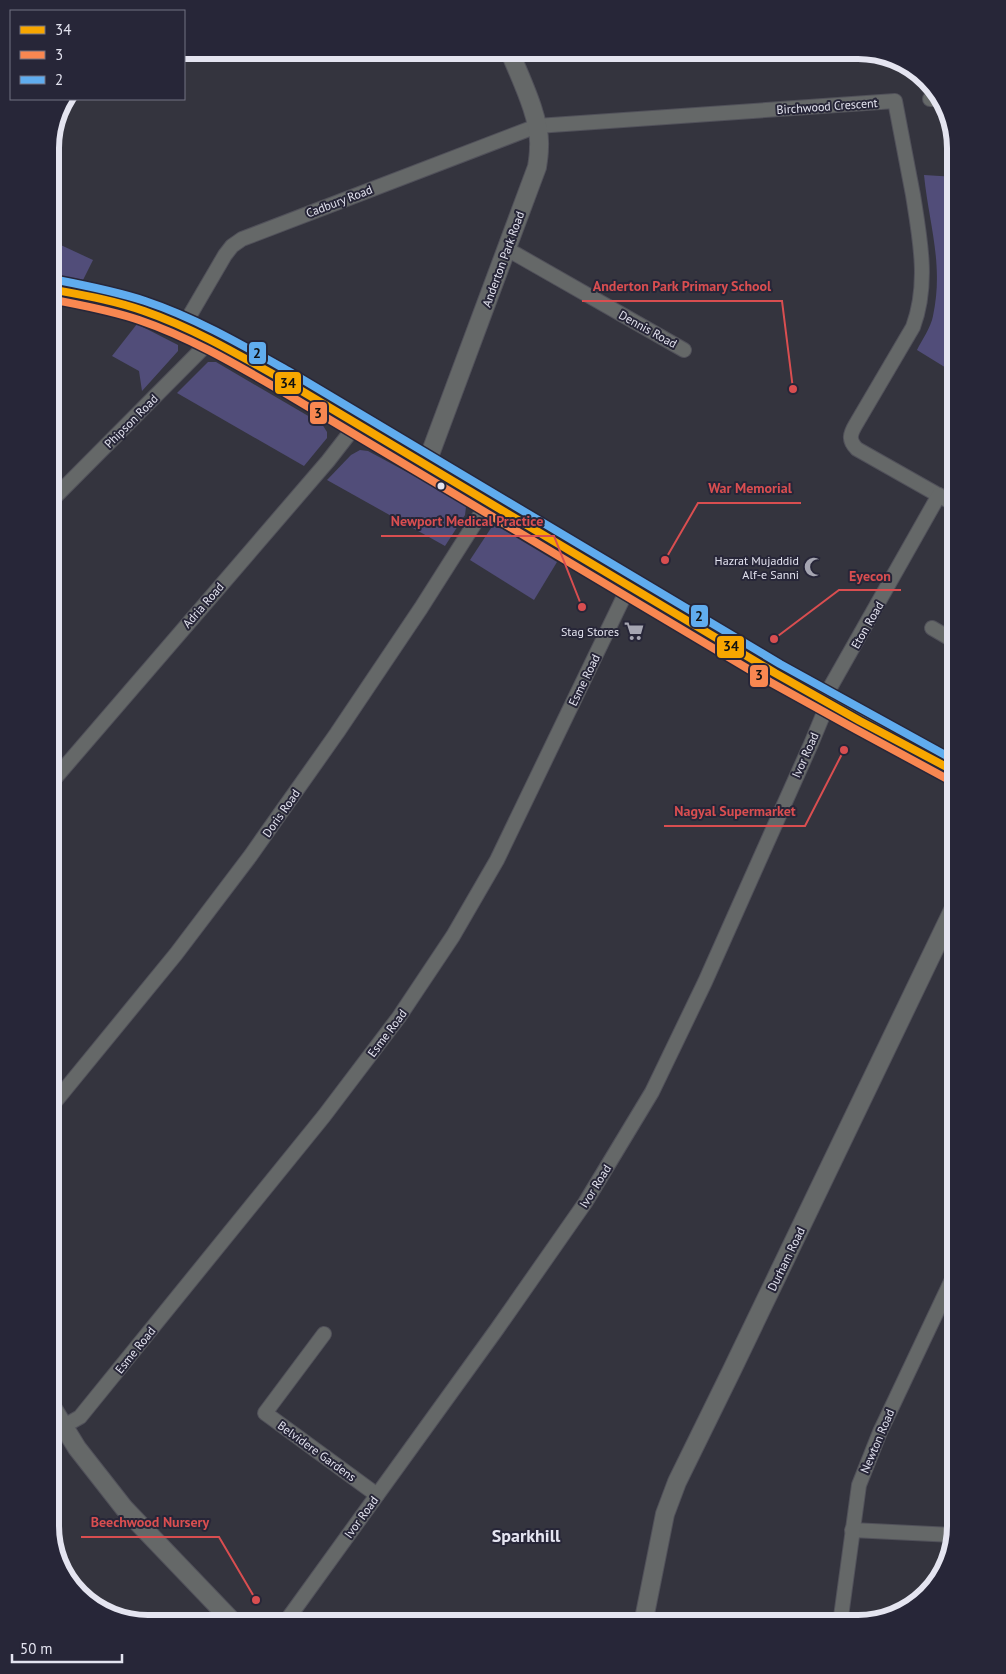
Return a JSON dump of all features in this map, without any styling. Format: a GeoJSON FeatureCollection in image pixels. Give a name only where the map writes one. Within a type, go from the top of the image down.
{"type":"FeatureCollection","features":[{"type":"Feature","properties":{"kind":"street","name":"Anderton Park Road"},"geometry":{"type":"LineString","coordinates":[[426,465],[537,167],[540,146],[537,126],[527,94],[513,59]]}},
{"type":"Feature","properties":{"kind":"street","name":"Birchwood Crescent"},"geometry":{"type":"LineString","coordinates":[[537,126],[895,101],[921,243],[923,275],[919,313],[913,327],[850,437],[856,449],[939,496]]}},
{"type":"Feature","properties":{"kind":"street","name":"Cadbury Road"},"geometry":{"type":"LineString","coordinates":[[183,327],[225,255],[232,246],[242,239],[537,126]]}},
{"type":"Feature","properties":{"kind":"street","name":"Dennis Road"},"geometry":{"type":"LineString","coordinates":[[507,250],[684,350]]}},
{"type":"Feature","properties":{"kind":"street"},"geometry":{"type":"LineString","coordinates":[[59,290],[153,314],[211,340],[489,501],[828,703],[947,767]]}},
{"type":"Feature","properties":{"kind":"street","name":"Phipson Road"},"geometry":{"type":"LineString","coordinates":[[59,493],[211,340]]}},
{"type":"Feature","properties":{"kind":"street","name":"Adria Road"},"geometry":{"type":"LineString","coordinates":[[59,774],[328,461],[356,425]]}},
{"type":"Feature","properties":{"kind":"street"},"geometry":{"type":"LineString","coordinates":[[939,496],[947,500]]}},
{"type":"Feature","properties":{"kind":"street","name":"Eton Road"},"geometry":{"type":"LineString","coordinates":[[828,703],[828,693],[939,496]]}},
{"type":"Feature","properties":{"kind":"street","name":"Doris Road"},"geometry":{"type":"LineString","coordinates":[[59,1097],[176,954],[252,855],[368,686],[489,501]]}},
{"type":"Feature","properties":{"kind":"street","name":"Esme Road"},"geometry":{"type":"LineString","coordinates":[[64,1426],[80,1417],[318,1124],[399,1017],[454,936],[497,860],[629,586]]}},
{"type":"Feature","properties":{"kind":"street"},"geometry":{"type":"LineString","coordinates":[[932,628],[947,637]]}},
{"type":"Feature","properties":{"kind":"street","name":"Ivor Road"},"geometry":{"type":"LineString","coordinates":[[290,1615],[585,1204],[652,1092],[705,982],[828,703]]}},
{"type":"Feature","properties":{"kind":"street","name":"Durham Road"},"geometry":{"type":"LineString","coordinates":[[645,1615],[665,1514],[677,1482],[947,923]]}},
{"type":"Feature","properties":{"kind":"street","name":"Newton Road"},"geometry":{"type":"LineString","coordinates":[[841,1615],[859,1486],[870,1456],[947,1290]]}},
{"type":"Feature","properties":{"kind":"street","name":"Belvidere Gardens"},"geometry":{"type":"LineString","coordinates":[[324,1334],[265,1413],[377,1495]]}},
{"type":"Feature","properties":{"kind":"street"},"geometry":{"type":"LineString","coordinates":[[59,1418],[77,1448],[124,1508],[226,1615]]}},
{"type":"Feature","properties":{"kind":"street"},"geometry":{"type":"LineString","coordinates":[[852,1530],[946,1535]]}},
{"type":"Feature","properties":{"kind":"shaded area"},"geometry":{"type":"Polygon","coordinates":[[[924,175],[947,176],[947,368],[917,350],[932,320],[936,297],[936,262],[924,175]]]}},
{"type":"Feature","properties":{"kind":"shaded area"},"geometry":{"type":"Polygon","coordinates":[[[59,244],[93,260],[83,280],[59,276],[59,244]]]}},
{"type":"Feature","properties":{"kind":"shaded area"},"geometry":{"type":"Polygon","coordinates":[[[137,324],[178,345],[178,351],[142,391],[139,371],[112,356],[137,324]]]}},
{"type":"Feature","properties":{"kind":"shaded area"},"geometry":{"type":"Polygon","coordinates":[[[208,362],[216,362],[322,424],[327,432],[327,438],[304,466],[177,393],[208,362]]]}},
{"type":"Feature","properties":{"kind":"shaded area"},"geometry":{"type":"Polygon","coordinates":[[[360,450],[368,451],[431,485],[466,507],[465,515],[445,546],[327,480],[351,455],[360,450]]]}},
{"type":"Feature","properties":{"kind":"shaded area"},"geometry":{"type":"Polygon","coordinates":[[[494,526],[557,562],[534,600],[470,560],[494,526]]]}},
{"type":"Feature","properties":{"kind":"transit line","name":"2"},"geometry":{"type":"LineString","coordinates":[[59,280],[111,291],[145,301],[201,324],[237,343],[290,372],[780,664],[947,756]]}},
{"type":"Feature","properties":{"kind":"transit line","name":"34"},"geometry":{"type":"LineString","coordinates":[[59,291],[109,301],[144,311],[180,325],[233,352],[285,381],[775,673],[947,767]]}},
{"type":"Feature","properties":{"kind":"transit line","name":"3"},"geometry":{"type":"LineString","coordinates":[[59,301],[128,316],[176,334],[229,361],[770,682],[947,779]]}},
{"type":"Feature","properties":{"kind":"place","name":"Anderton Park Primary School"},"geometry":{"type":"Point","coordinates":[793,389]}},
{"type":"Feature","properties":{"kind":"place","name":"War Memorial"},"geometry":{"type":"Point","coordinates":[665,560]}},
{"type":"Feature","properties":{"kind":"place","name":"Hazrat Mujaddid Alf-e Sanni"},"geometry":{"type":"Point","coordinates":[814,567]}},
{"type":"Feature","properties":{"kind":"place","name":"Newport Medical Practice"},"geometry":{"type":"Point","coordinates":[582,607]}},
{"type":"Feature","properties":{"kind":"place","name":"Stag Stores"},"geometry":{"type":"Point","coordinates":[634,631]}},
{"type":"Feature","properties":{"kind":"place","name":"Eyecon"},"geometry":{"type":"Point","coordinates":[774,639]}},
{"type":"Feature","properties":{"kind":"place","name":"Nagyal Supermarket"},"geometry":{"type":"Point","coordinates":[844,750]}},
{"type":"Feature","properties":{"kind":"place","name":"Beechwood Nursery"},"geometry":{"type":"Point","coordinates":[256,1600]}},
{"type":"Feature","properties":{"kind":"district","name":"Sparkhill"},"geometry":{"type":"Point","coordinates":[526,1535]}}]}
